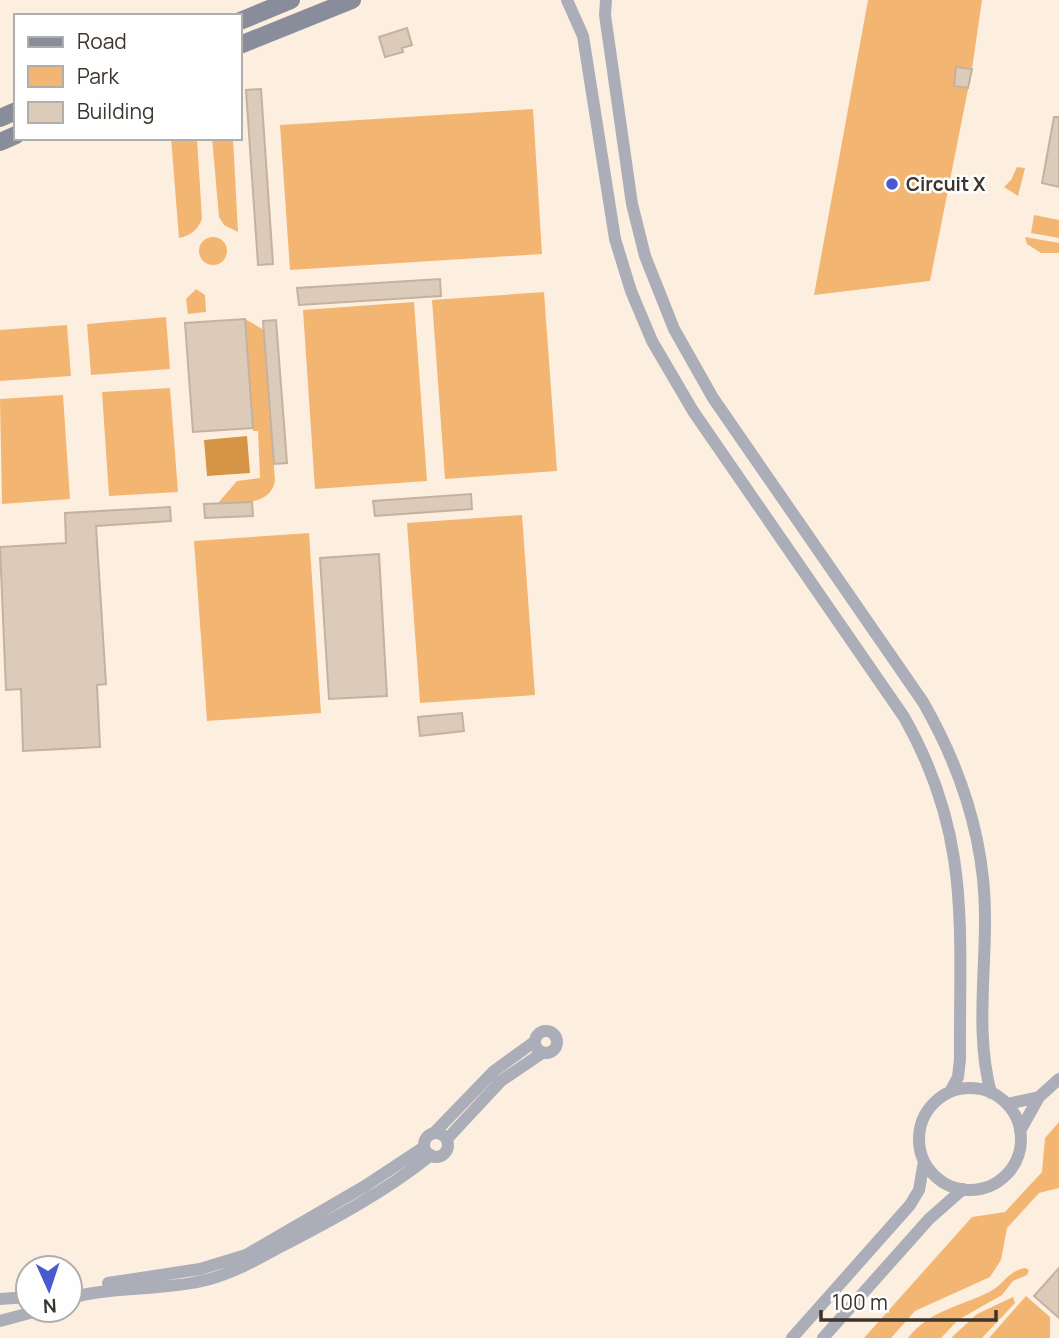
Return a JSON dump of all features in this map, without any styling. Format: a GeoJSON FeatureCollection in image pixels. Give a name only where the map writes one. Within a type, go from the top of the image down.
{"type":"FeatureCollection","features":[{"type":"Feature","properties":{"kind":"main road"},"geometry":{"type":"LineString","coordinates":[[242,19],[290,0]]}},
{"type":"Feature","properties":{"kind":"main road"},"geometry":{"type":"LineString","coordinates":[[242,44],[352,0]]}},
{"type":"Feature","properties":{"kind":"street"},"geometry":{"type":"LineString","coordinates":[[567,0],[577,17],[583,36],[609,213],[631,291],[652,341],[678,388],[891,698],[915,736],[942,797],[957,869],[960,1059],[958,1077],[950,1092]]}},
{"type":"Feature","properties":{"kind":"street"},"geometry":{"type":"LineString","coordinates":[[606,0],[605,15],[627,178],[638,230],[654,281],[674,329],[699,376],[797,516],[936,725],[963,787],[978,840],[985,893],[983,1030],[991,1093]]}},
{"type":"Feature","properties":{"kind":"street"},"geometry":{"type":"LineString","coordinates":[[427,1151],[425,1139],[441,1136],[494,1070],[538,1047]]}},
{"type":"Feature","properties":{"kind":"street"},"geometry":{"type":"LineString","coordinates":[[1020,1131],[1007,1104],[991,1093],[972,1088],[950,1092],[932,1105],[921,1124],[920,1147],[924,1161],[940,1180],[962,1189],[980,1189],[1003,1178],[1018,1157],[1020,1131],[1039,1097],[1059,1079]]}},
{"type":"Feature","properties":{"kind":"street"},"geometry":{"type":"LineString","coordinates":[[1007,1104],[1039,1097]]}},
{"type":"Feature","properties":{"kind":"street"},"geometry":{"type":"LineString","coordinates":[[84,1289],[232,1261],[427,1151],[444,1154],[448,1147],[441,1136]]}},
{"type":"Feature","properties":{"kind":"street"},"geometry":{"type":"LineString","coordinates":[[84,1296],[124,1289],[189,1284],[225,1274],[385,1189],[427,1151]]}},
{"type":"Feature","properties":{"kind":"street"},"geometry":{"type":"LineString","coordinates":[[792,1338],[910,1205],[919,1190],[924,1161]]}},
{"type":"Feature","properties":{"kind":"street"},"geometry":{"type":"LineString","coordinates":[[823,1338],[929,1219],[962,1189]]}},
{"type":"Feature","properties":{"kind":"green space","name":"Circuit X"},"geometry":{"type":"Polygon","coordinates":[[[868,0],[982,0],[972,69],[930,281],[814,295],[868,0]]]}},
{"type":"Feature","properties":{"kind":"green space"},"geometry":{"type":"Polygon","coordinates":[[[533,109],[542,254],[290,270],[280,125],[533,109]]]}},
{"type":"Feature","properties":{"kind":"green space"},"geometry":{"type":"Polygon","coordinates":[[[171,140],[197,140],[202,219],[194,232],[179,238],[171,140]]]}},
{"type":"Feature","properties":{"kind":"green space"},"geometry":{"type":"Polygon","coordinates":[[[212,140],[233,140],[238,232],[224,225],[219,217],[212,140]]]}},
{"type":"Feature","properties":{"kind":"green space"},"geometry":{"type":"Polygon","coordinates":[[[1017,167],[1025,168],[1018,196],[1004,187],[1017,167]]]}},
{"type":"Feature","properties":{"kind":"green space"},"geometry":{"type":"Polygon","coordinates":[[[1034,215],[1059,220],[1059,238],[1031,233],[1034,215]]]}},
{"type":"Feature","properties":{"kind":"green space"},"geometry":{"type":"Polygon","coordinates":[[[213,237],[223,241],[227,251],[223,261],[213,265],[203,261],[199,251],[203,241],[213,237]]]}},
{"type":"Feature","properties":{"kind":"green space"},"geometry":{"type":"Polygon","coordinates":[[[1025,237],[1059,243],[1059,253],[1041,253],[1027,244],[1025,237]]]}},
{"type":"Feature","properties":{"kind":"green space"},"geometry":{"type":"Polygon","coordinates":[[[196,289],[205,295],[206,312],[188,314],[186,299],[196,289]]]}},
{"type":"Feature","properties":{"kind":"green space"},"geometry":{"type":"Polygon","coordinates":[[[544,292],[557,471],[445,479],[432,300],[544,292]]]}},
{"type":"Feature","properties":{"kind":"green space"},"geometry":{"type":"Polygon","coordinates":[[[414,302],[427,481],[315,489],[303,310],[414,302]]]}},
{"type":"Feature","properties":{"kind":"green space"},"geometry":{"type":"Polygon","coordinates":[[[166,317],[170,369],[91,375],[87,324],[166,317]]]}},
{"type":"Feature","properties":{"kind":"green space"},"geometry":{"type":"Polygon","coordinates":[[[245,319],[264,330],[275,481],[267,495],[260,499],[218,503],[237,481],[260,478],[258,431],[253,431],[245,319]]]}},
{"type":"Feature","properties":{"kind":"green space"},"geometry":{"type":"Polygon","coordinates":[[[67,325],[71,376],[0,381],[0,330],[67,325]]]}},
{"type":"Feature","properties":{"kind":"green space"},"geometry":{"type":"Polygon","coordinates":[[[170,388],[178,492],[109,496],[102,392],[170,388]]]}},
{"type":"Feature","properties":{"kind":"green space"},"geometry":{"type":"Polygon","coordinates":[[[63,395],[70,499],[2,504],[0,399],[63,395]]]}},
{"type":"Feature","properties":{"kind":"green space"},"geometry":{"type":"Polygon","coordinates":[[[522,515],[535,695],[420,703],[407,523],[522,515]]]}},
{"type":"Feature","properties":{"kind":"green space"},"geometry":{"type":"Polygon","coordinates":[[[309,533],[321,713],[207,721],[194,541],[309,533]]]}},
{"type":"Feature","properties":{"kind":"green space"},"geometry":{"type":"Polygon","coordinates":[[[1059,1122],[1059,1188],[1039,1193],[1007,1228],[1001,1260],[990,1277],[915,1311],[891,1338],[864,1338],[972,1217],[1005,1212],[1042,1172],[1045,1138],[1059,1122]]]}},
{"type":"Feature","properties":{"kind":"green space"},"geometry":{"type":"Polygon","coordinates":[[[1025,1268],[1029,1270],[1027,1275],[1013,1281],[1002,1295],[958,1320],[941,1338],[908,1338],[935,1315],[989,1292],[1014,1272],[1025,1268]]]}},
{"type":"Feature","properties":{"kind":"green space"},"geometry":{"type":"Polygon","coordinates":[[[1026,1296],[1050,1317],[1050,1338],[989,1338],[1026,1296]]]}},
{"type":"Feature","properties":{"kind":"green space"},"geometry":{"type":"Polygon","coordinates":[[[1013,1297],[1015,1303],[982,1338],[951,1338],[977,1314],[1013,1297]]]}},
{"type":"Feature","properties":{"kind":"shaded area"},"geometry":{"type":"Polygon","coordinates":[[[247,436],[250,473],[207,476],[204,440],[247,436]]]}},
{"type":"Feature","properties":{"kind":"building"},"geometry":{"type":"Polygon","coordinates":[[[407,28],[412,45],[402,48],[403,52],[385,57],[379,37],[407,28]]]}},
{"type":"Feature","properties":{"kind":"building"},"geometry":{"type":"Polygon","coordinates":[[[956,67],[972,69],[968,88],[954,86],[956,67]]]}},
{"type":"Feature","properties":{"kind":"building"},"geometry":{"type":"Polygon","coordinates":[[[261,89],[273,264],[258,265],[246,90],[261,89]]]}},
{"type":"Feature","properties":{"kind":"building"},"geometry":{"type":"Polygon","coordinates":[[[1054,117],[1059,117],[1059,187],[1042,183],[1054,117]]]}},
{"type":"Feature","properties":{"kind":"building"},"geometry":{"type":"Polygon","coordinates":[[[440,279],[441,296],[299,305],[297,288],[440,279]]]}},
{"type":"Feature","properties":{"kind":"building"},"geometry":{"type":"Polygon","coordinates":[[[245,319],[253,428],[193,432],[185,323],[245,319]]]}},
{"type":"Feature","properties":{"kind":"building"},"geometry":{"type":"Polygon","coordinates":[[[276,320],[287,463],[274,464],[263,321],[276,320]]]}},
{"type":"Feature","properties":{"kind":"building"},"geometry":{"type":"Polygon","coordinates":[[[471,494],[472,509],[375,516],[373,501],[471,494]]]}},
{"type":"Feature","properties":{"kind":"building"},"geometry":{"type":"Polygon","coordinates":[[[252,502],[253,516],[205,518],[204,504],[252,502]]]}},
{"type":"Feature","properties":{"kind":"building"},"geometry":{"type":"Polygon","coordinates":[[[170,507],[171,521],[96,526],[106,684],[97,685],[100,747],[23,751],[21,689],[6,690],[0,547],[66,543],[65,513],[170,507]]]}},
{"type":"Feature","properties":{"kind":"building"},"geometry":{"type":"Polygon","coordinates":[[[379,554],[387,696],[329,699],[320,558],[379,554]]]}},
{"type":"Feature","properties":{"kind":"building"},"geometry":{"type":"Polygon","coordinates":[[[462,713],[464,731],[420,736],[418,717],[462,713]]]}},
{"type":"Feature","properties":{"kind":"building"},"geometry":{"type":"Polygon","coordinates":[[[1059,1268],[1059,1318],[1034,1296],[1059,1268]]]}},
{"type":"Feature","properties":{"kind":"place","name":"Circuit X"},"geometry":{"type":"Point","coordinates":[892,184]}}]}
